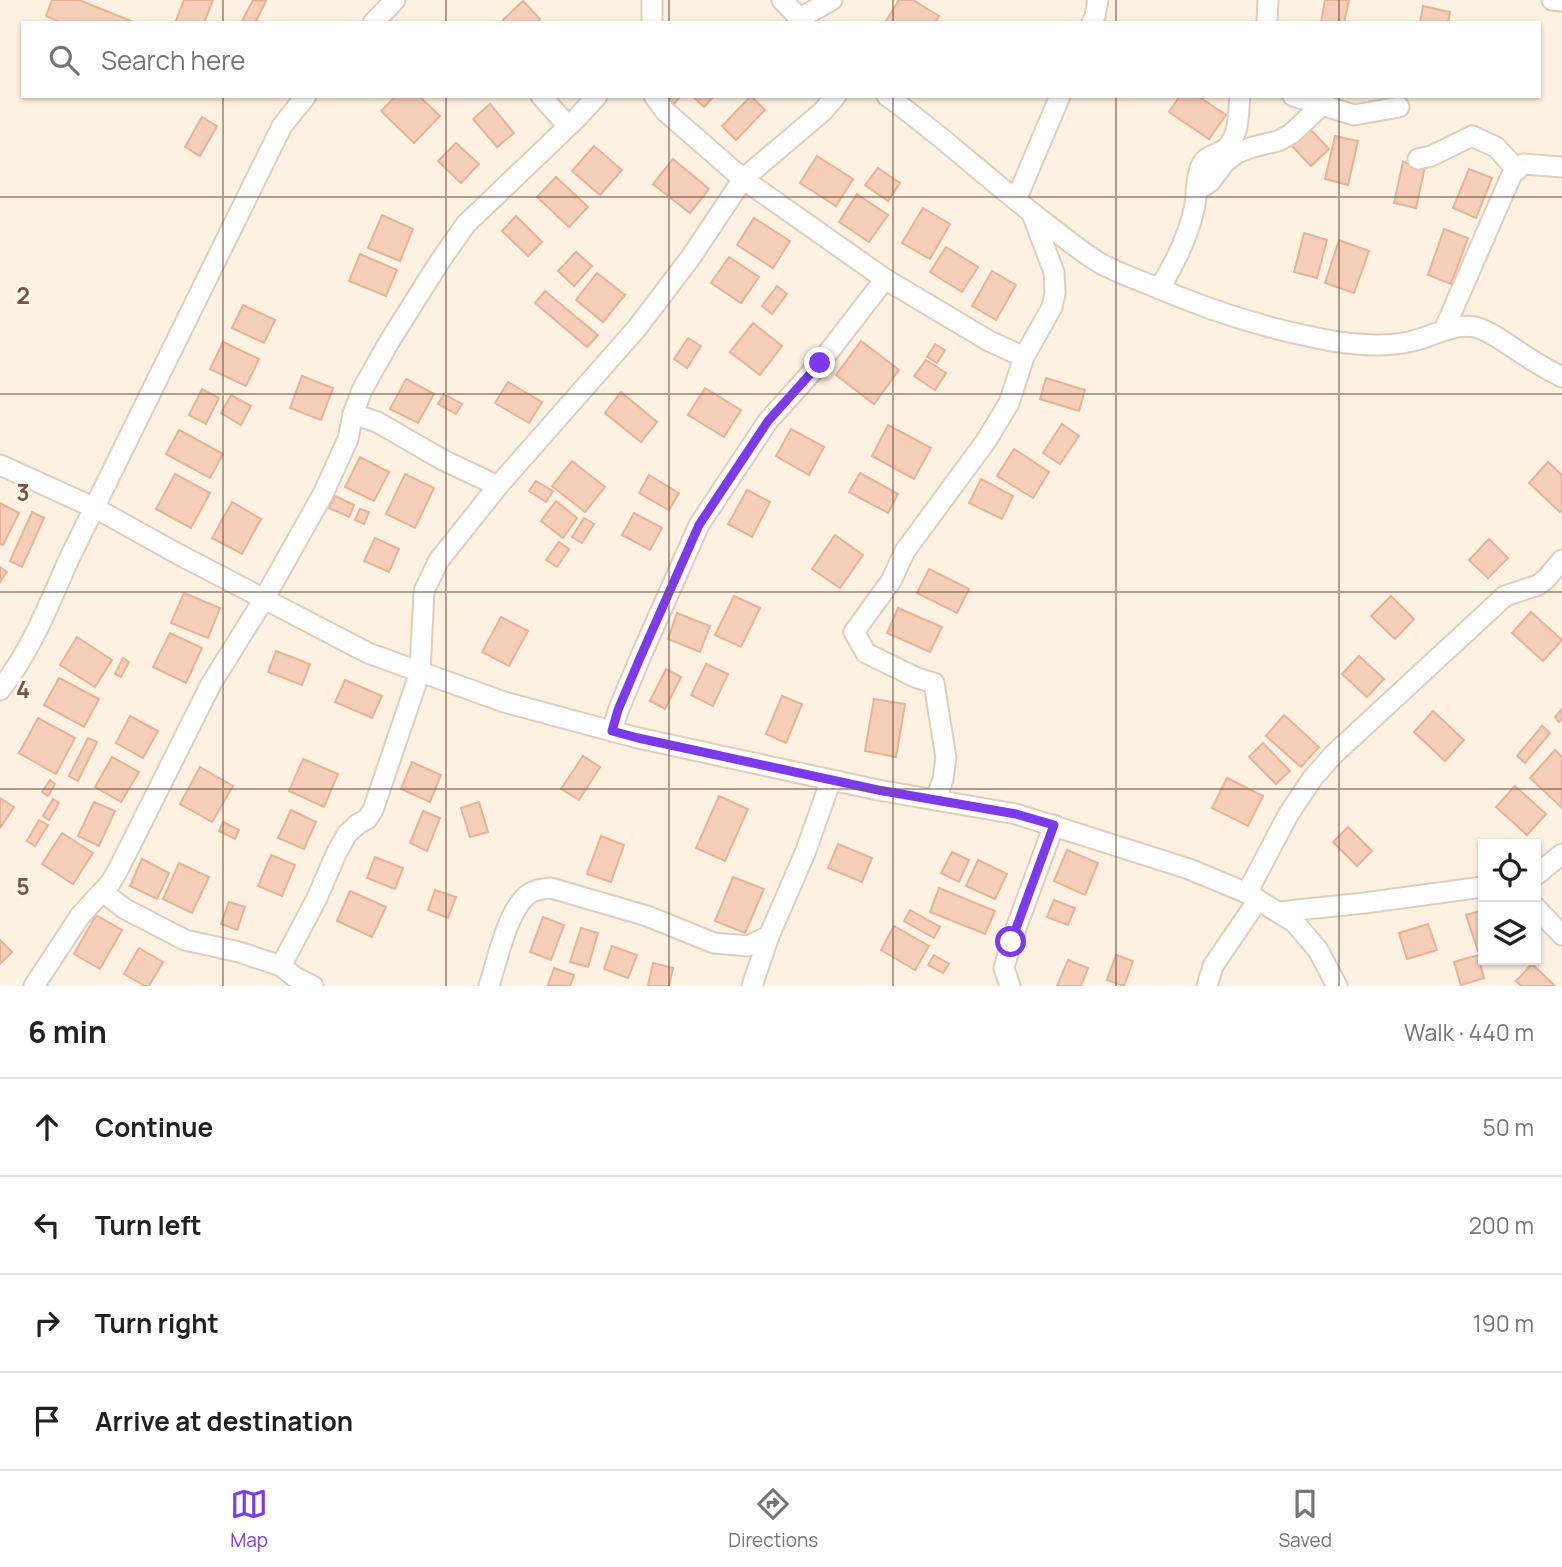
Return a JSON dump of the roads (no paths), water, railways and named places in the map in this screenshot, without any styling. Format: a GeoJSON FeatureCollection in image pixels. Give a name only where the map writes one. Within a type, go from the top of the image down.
{"type":"FeatureCollection","features":[{"type":"Feature","properties":{"kind":"street"},"geometry":{"type":"LineString","coordinates":[[375,21],[395,0]]}},
{"type":"Feature","properties":{"kind":"street"},"geometry":{"type":"LineString","coordinates":[[652,0],[652,21]]}},
{"type":"Feature","properties":{"kind":"street"},"geometry":{"type":"LineString","coordinates":[[782,0],[802,20],[832,0]]}},
{"type":"Feature","properties":{"kind":"street"},"geometry":{"type":"LineString","coordinates":[[1093,21],[1098,0]]}},
{"type":"Feature","properties":{"kind":"street"},"geometry":{"type":"LineString","coordinates":[[1267,21],[1268,0]]}},
{"type":"Feature","properties":{"kind":"street"},"geometry":{"type":"LineString","coordinates":[[1552,0],[1562,1]]}},
{"type":"Feature","properties":{"kind":"street"},"geometry":{"type":"LineString","coordinates":[[0,690],[13,673],[44,617],[69,559],[282,127],[304,98]]}},
{"type":"Feature","properties":{"kind":"street"},"geometry":{"type":"LineString","coordinates":[[543,98],[568,126]]}},
{"type":"Feature","properties":{"kind":"street"},"geometry":{"type":"LineString","coordinates":[[34,986],[80,916],[111,882],[128,852],[211,684],[264,599],[323,495],[348,439],[362,390],[440,261],[466,224],[595,98]]}},
{"type":"Feature","properties":{"kind":"street"},"geometry":{"type":"LineString","coordinates":[[655,98],[665,111],[743,179],[885,279],[989,341],[1024,357]]}},
{"type":"Feature","properties":{"kind":"street"},"geometry":{"type":"LineString","coordinates":[[281,966],[347,834],[368,818],[373,810],[420,672],[424,591],[439,560],[498,486],[637,328],[691,257],[743,179],[822,112],[834,98]]}},
{"type":"Feature","properties":{"kind":"street"},"geometry":{"type":"LineString","coordinates":[[890,98],[1084,253],[1159,289],[1265,325],[1339,342],[1387,345],[1410,342],[1458,327],[1476,327],[1562,377]]}},
{"type":"Feature","properties":{"kind":"street"},"geometry":{"type":"LineString","coordinates":[[1016,200],[1059,98]]}},
{"type":"Feature","properties":{"kind":"street"},"geometry":{"type":"LineString","coordinates":[[1159,289],[1173,267],[1188,231],[1199,171],[1205,159],[1226,148],[1234,137],[1240,98]]}},
{"type":"Feature","properties":{"kind":"street"},"geometry":{"type":"LineString","coordinates":[[1299,98],[1354,116],[1399,107]]}},
{"type":"Feature","properties":{"kind":"street"},"geometry":{"type":"LineString","coordinates":[[1196,191],[1210,182],[1225,162],[1237,153],[1278,141],[1291,134],[1321,106]]}},
{"type":"Feature","properties":{"kind":"street"},"geometry":{"type":"LineString","coordinates":[[1418,159],[1431,156],[1472,136],[1496,147],[1517,170]]}},
{"type":"Feature","properties":{"kind":"street"},"geometry":{"type":"LineString","coordinates":[[1444,330],[1512,174],[1523,164],[1562,167]]}},
{"type":"Feature","properties":{"kind":"street"},"geometry":{"type":"LineString","coordinates":[[936,800],[946,758],[934,683],[917,678],[866,653],[854,632],[891,581],[905,551],[986,441],[1009,403],[1024,357],[1052,307],[1055,293],[1054,272],[1031,213]]}},
{"type":"Feature","properties":{"kind":"street"},"geometry":{"type":"LineString","coordinates":[[612,731],[618,710],[699,525],[768,421],[820,363],[885,279]]}},
{"type":"Feature","properties":{"kind":"street"},"geometry":{"type":"LineString","coordinates":[[353,414],[377,422],[443,460],[498,486]]}},
{"type":"Feature","properties":{"kind":"street"},"geometry":{"type":"LineString","coordinates":[[0,465],[95,508],[368,653],[504,702],[612,731],[831,780],[1016,814],[1189,869],[1253,896],[1295,923],[1318,950],[1337,986]]}},
{"type":"Feature","properties":{"kind":"street"},"geometry":{"type":"LineString","coordinates":[[1207,986],[1213,966],[1253,896],[1288,815],[1312,779],[1333,755],[1505,596],[1538,585],[1562,559]]}},
{"type":"Feature","properties":{"kind":"street"},"geometry":{"type":"LineString","coordinates":[[752,986],[831,780]]}},
{"type":"Feature","properties":{"kind":"street"},"geometry":{"type":"LineString","coordinates":[[1010,986],[1004,968],[1011,942],[1054,825]]}},
{"type":"Feature","properties":{"kind":"street"},"geometry":{"type":"LineString","coordinates":[[1541,871],[1562,854]]}},
{"type":"Feature","properties":{"kind":"street"},"geometry":{"type":"LineString","coordinates":[[489,986],[512,915],[521,901],[531,892],[540,889],[551,888],[647,916],[715,943],[748,946],[769,936]]}},
{"type":"Feature","properties":{"kind":"street"},"geometry":{"type":"LineString","coordinates":[[1279,912],[1478,888]]}},
{"type":"Feature","properties":{"kind":"street"},"geometry":{"type":"LineString","coordinates":[[103,891],[125,909],[185,940],[239,952],[281,966],[313,986]]}},
{"type":"Feature","properties":{"kind":"street"},"geometry":{"type":"LineString","coordinates":[[1541,913],[1562,935]]}}]}
